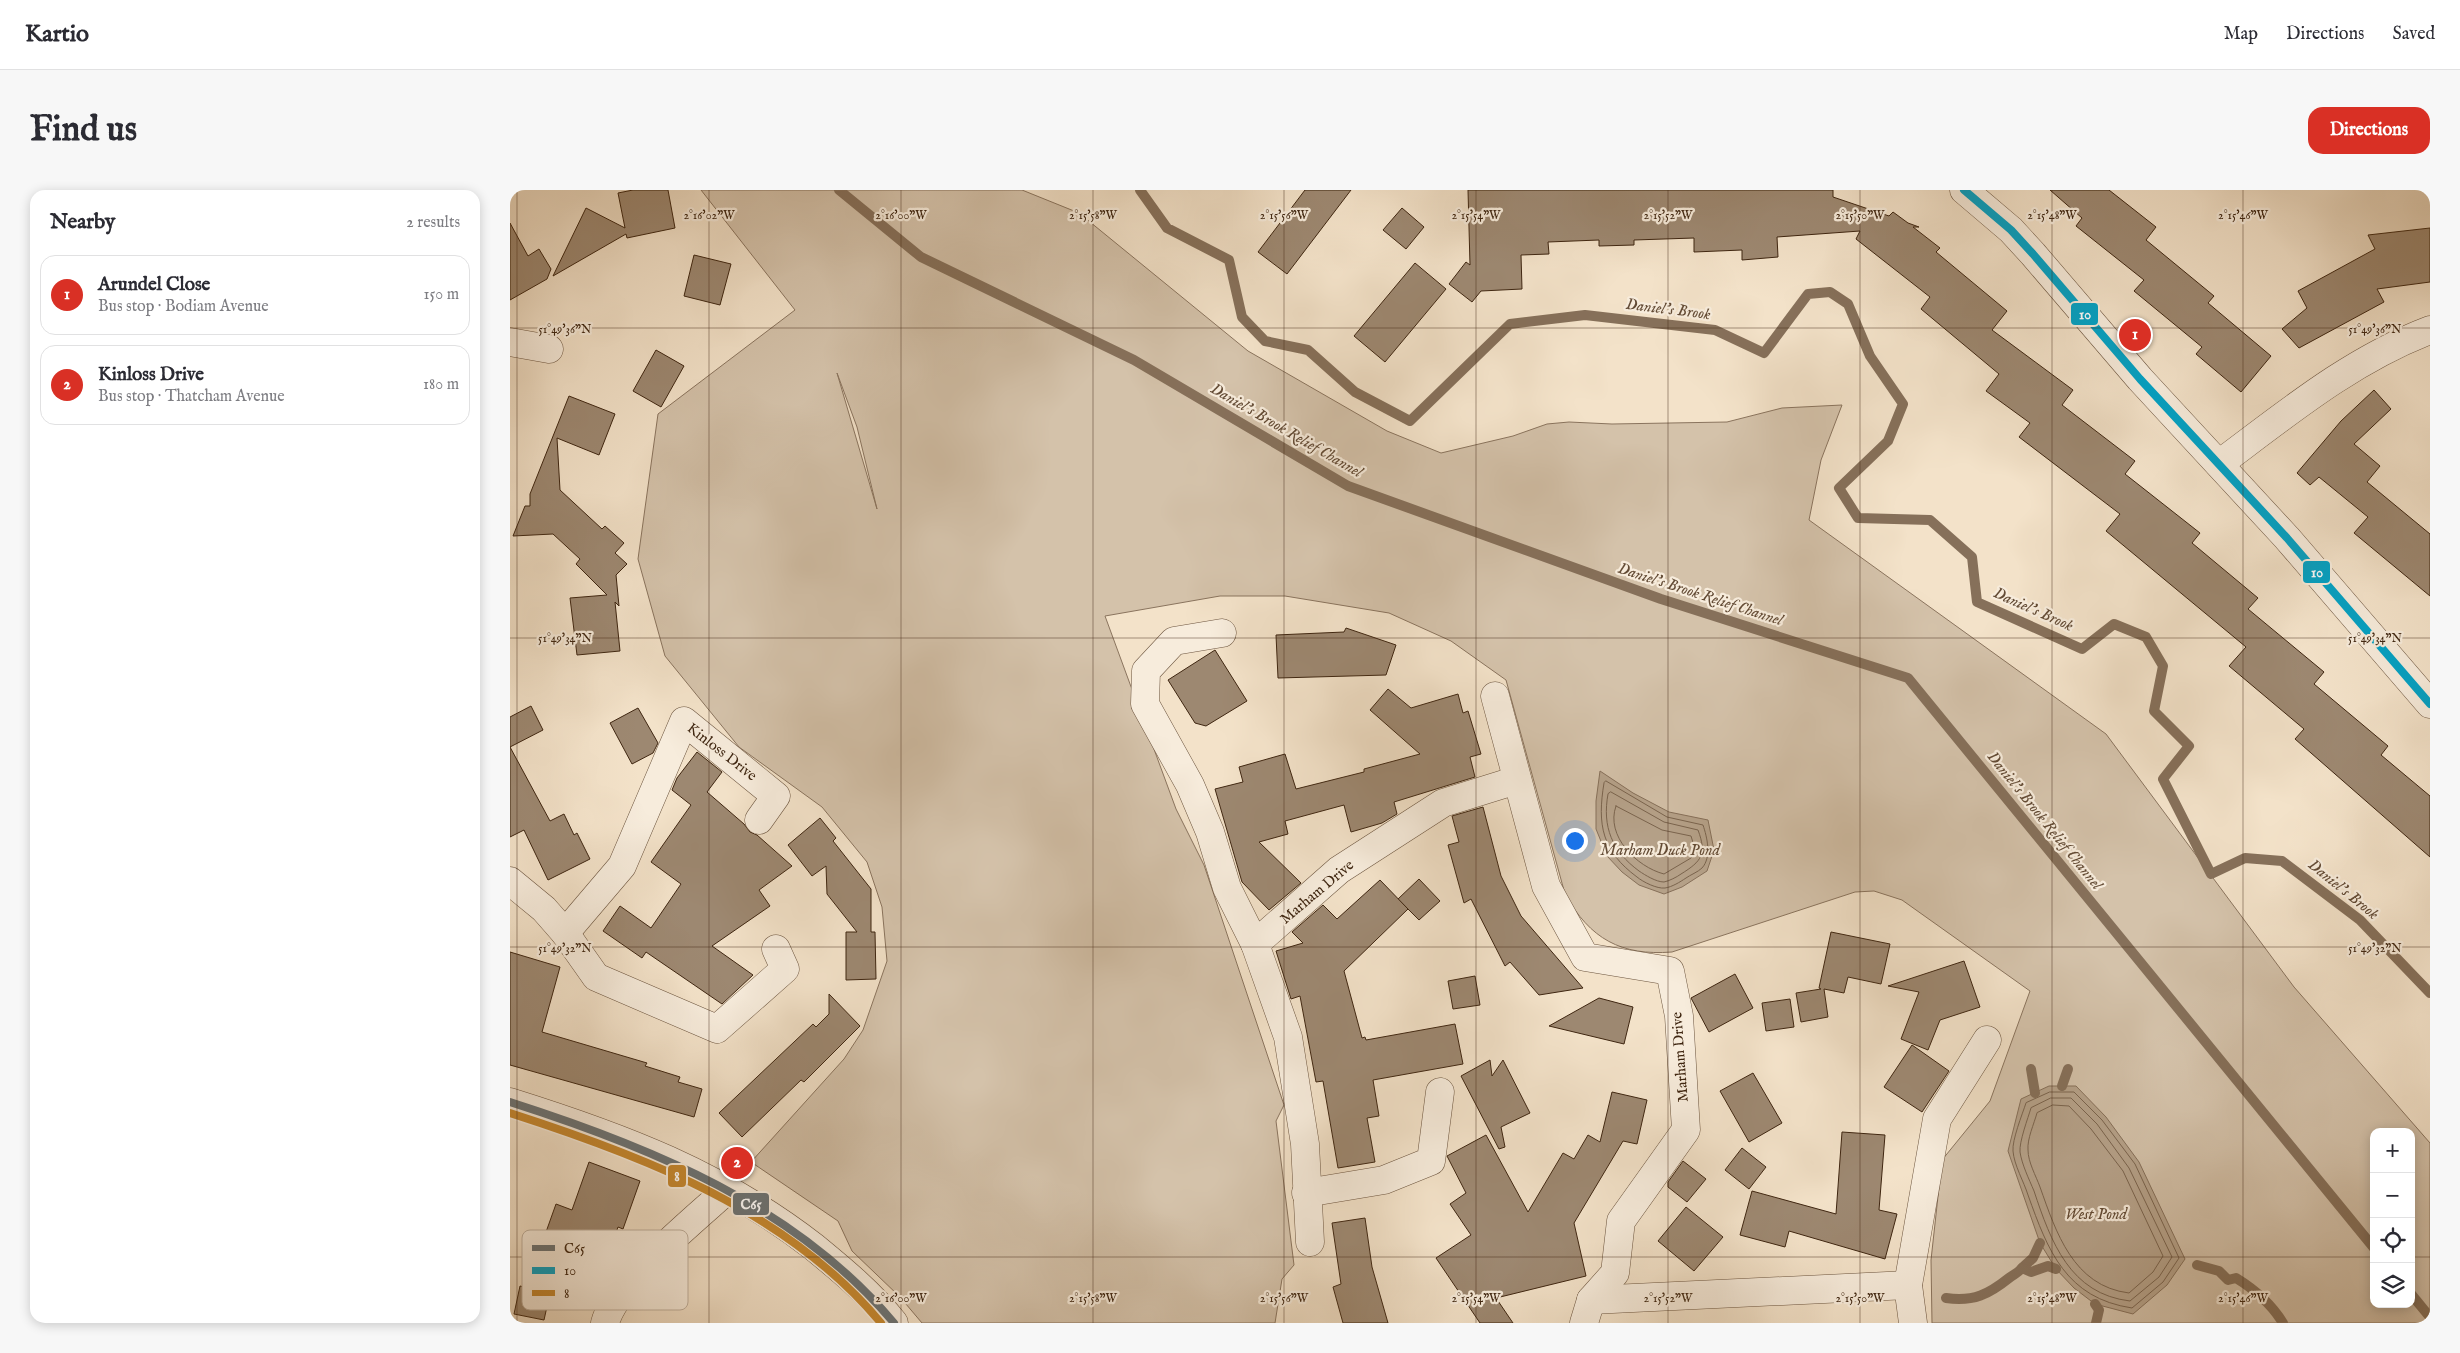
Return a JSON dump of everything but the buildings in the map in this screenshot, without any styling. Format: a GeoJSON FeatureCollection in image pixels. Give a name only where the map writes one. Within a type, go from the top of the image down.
{"type":"FeatureCollection","features":[{"type":"Feature","properties":{"kind":"street"},"geometry":{"type":"LineString","coordinates":[[1964,190],[2011,230],[2034,254],[2140,379],[2287,538],[2430,704]]}},
{"type":"Feature","properties":{"kind":"street"},"geometry":{"type":"LineString","coordinates":[[2219,464],[2323,387],[2395,343],[2430,330]]}},
{"type":"Feature","properties":{"kind":"street"},"geometry":{"type":"LineString","coordinates":[[510,342],[549,349]]}},
{"type":"Feature","properties":{"kind":"street"},"geometry":{"type":"LineString","coordinates":[[1222,633],[1174,641],[1146,671],[1145,704],[1190,785],[1210,832],[1226,888],[1255,944],[1288,1037],[1305,1144],[1310,1242]]}},
{"type":"Feature","properties":{"kind":"street","name":"Marham Drive"},"geometry":{"type":"LineString","coordinates":[[1495,696],[1546,886],[1585,957],[1670,970],[1679,1016],[1686,1130],[1621,1221],[1615,1273],[1588,1312]]}},
{"type":"Feature","properties":{"kind":"street","name":"Kinloss Drive"},"geometry":{"type":"LineString","coordinates":[[565,933],[622,866],[684,722],[776,796],[759,820]]}},
{"type":"Feature","properties":{"kind":"street","name":"Marham Drive"},"geometry":{"type":"LineString","coordinates":[[1255,944],[1339,870],[1443,803],[1517,780]]}},
{"type":"Feature","properties":{"kind":"street"},"geometry":{"type":"LineString","coordinates":[[510,881],[544,909],[565,933],[596,977],[717,1028],[784,969],[776,949]]}},
{"type":"Feature","properties":{"kind":"street"},"geometry":{"type":"LineString","coordinates":[[1913,1323],[1908,1285],[1937,1119],[1987,1040]]}},
{"type":"Feature","properties":{"kind":"street"},"geometry":{"type":"LineString","coordinates":[[1306,1193],[1384,1180],[1431,1161],[1440,1092]]}},
{"type":"Feature","properties":{"kind":"street"},"geometry":{"type":"LineString","coordinates":[[510,1102],[595,1129],[644,1148],[764,1211],[802,1238],[851,1279],[883,1319]]}},
{"type":"Feature","properties":{"kind":"street"},"geometry":{"type":"LineString","coordinates":[[685,1230],[727,1190]]}},
{"type":"Feature","properties":{"kind":"street","name":"Marham Drive"},"geometry":{"type":"LineString","coordinates":[[1588,1312],[1908,1285]]}},
{"type":"Feature","properties":{"kind":"street"},"geometry":{"type":"LineString","coordinates":[[605,1323],[608,1310]]}},
{"type":"Feature","properties":{"kind":"shaded area"},"geometry":{"type":"Polygon","coordinates":[[[701,190],[1022,190],[1079,213],[1248,351],[1387,431],[1441,453],[1513,436],[1547,424],[1569,422],[1612,424],[1727,422],[1782,408],[1842,405],[1821,460],[1809,520],[2106,734],[2294,987],[2430,1143],[2430,1323],[1932,1323],[1931,1260],[1942,1160],[1990,1101],[2030,991],[1902,900],[1874,891],[1855,892],[1672,952],[1654,953],[1637,951],[1609,941],[1585,923],[1565,894],[1506,680],[1451,641],[1389,613],[1285,596],[1220,596],[1105,616],[1176,809],[1204,865],[1284,1105],[1276,1121],[1294,1265],[1282,1279],[1275,1323],[922,1323],[900,1297],[852,1251],[838,1221],[751,1162],[844,1059],[863,1030],[887,961],[882,907],[867,862],[822,807],[739,747],[665,656],[638,559],[658,414],[795,310],[701,190]],[[837,373],[877,509],[857,427],[837,373]]]}},
{"type":"Feature","properties":{"kind":"water","name":"Marham Duck Pond"},"geometry":{"type":"Polygon","coordinates":[[[1600,771],[1633,793],[1669,812],[1708,820],[1714,850],[1707,871],[1682,887],[1664,894],[1639,885],[1622,872],[1607,856],[1596,829],[1596,801],[1600,771]]]}},
{"type":"Feature","properties":{"kind":"water","name":"West Pond"},"geometry":{"type":"Polygon","coordinates":[[[2049,1086],[2076,1086],[2106,1117],[2139,1162],[2185,1259],[2167,1285],[2133,1314],[2095,1304],[2074,1288],[2056,1269],[2040,1243],[2008,1151],[2021,1099],[2049,1086]]]}},
{"type":"Feature","properties":{"kind":"waterway","name":"Daniel's Brook Relief Channel"},"geometry":{"type":"LineString","coordinates":[[839,190],[921,257],[1134,360],[1348,486],[1661,599],[1908,678],[2370,1243]]}},
{"type":"Feature","properties":{"kind":"waterway","name":"Daniel's Brook"},"geometry":{"type":"LineString","coordinates":[[1140,190],[1167,228],[1229,260],[1242,317],[1265,341],[1308,350],[1355,392],[1410,421],[1510,324],[1585,315],[1715,330],[1764,353],[1808,294],[1830,292],[1848,304],[1870,356],[1903,404],[1888,441],[1839,488],[1858,518],[1930,520],[1972,557],[1977,602],[2082,649],[2114,624],[2146,637],[2163,666],[2154,711],[2189,746],[2163,779],[2211,874],[2245,858],[2282,861],[2360,920],[2430,993]]}},
{"type":"Feature","properties":{"kind":"waterway"},"geometry":{"type":"LineString","coordinates":[[2031,1069],[2035,1093]]}},
{"type":"Feature","properties":{"kind":"waterway"},"geometry":{"type":"LineString","coordinates":[[2062,1086],[2068,1069]]}},
{"type":"Feature","properties":{"kind":"waterway"},"geometry":{"type":"LineString","coordinates":[[2022,1268],[2033,1258],[2040,1243]]}},
{"type":"Feature","properties":{"kind":"waterway"},"geometry":{"type":"LineString","coordinates":[[2197,1265],[2219,1271],[2228,1280],[2236,1278],[2243,1282],[2268,1304],[2283,1323]]}},
{"type":"Feature","properties":{"kind":"waterway"},"geometry":{"type":"LineString","coordinates":[[1946,1298],[1965,1299],[1980,1296],[1995,1288],[2022,1268],[2031,1272],[2048,1266],[2056,1269]]}},
{"type":"Feature","properties":{"kind":"waterway","name":"Daniel's Brook Relief Channel"},"geometry":{"type":"LineString","coordinates":[[2415,1299],[2430,1317]]}},
{"type":"Feature","properties":{"kind":"waterway"},"geometry":{"type":"LineString","coordinates":[[2095,1304],[2099,1310],[2096,1323]]}},
{"type":"Feature","properties":{"kind":"transit line","name":"10"},"geometry":{"type":"LineString","coordinates":[[1964,190],[2011,230],[2033,254],[2140,379],[2287,538],[2430,704]]}},
{"type":"Feature","properties":{"kind":"transit line","name":"C65"},"geometry":{"type":"LineString","coordinates":[[510,1102],[616,1139],[718,1185],[767,1214],[812,1245],[855,1282],[894,1323]]}},
{"type":"Feature","properties":{"kind":"transit line","name":"8"},"geometry":{"type":"LineString","coordinates":[[510,1113],[611,1148],[711,1192],[758,1219],[803,1249],[844,1284],[881,1323]]}},
{"type":"Feature","properties":{"kind":"place","name":"Arundel Close"},"geometry":{"type":"Point","coordinates":[2135,335]}},
{"type":"Feature","properties":{"kind":"place","name":"Kinloss Drive"},"geometry":{"type":"Point","coordinates":[737,1163]}}]}
